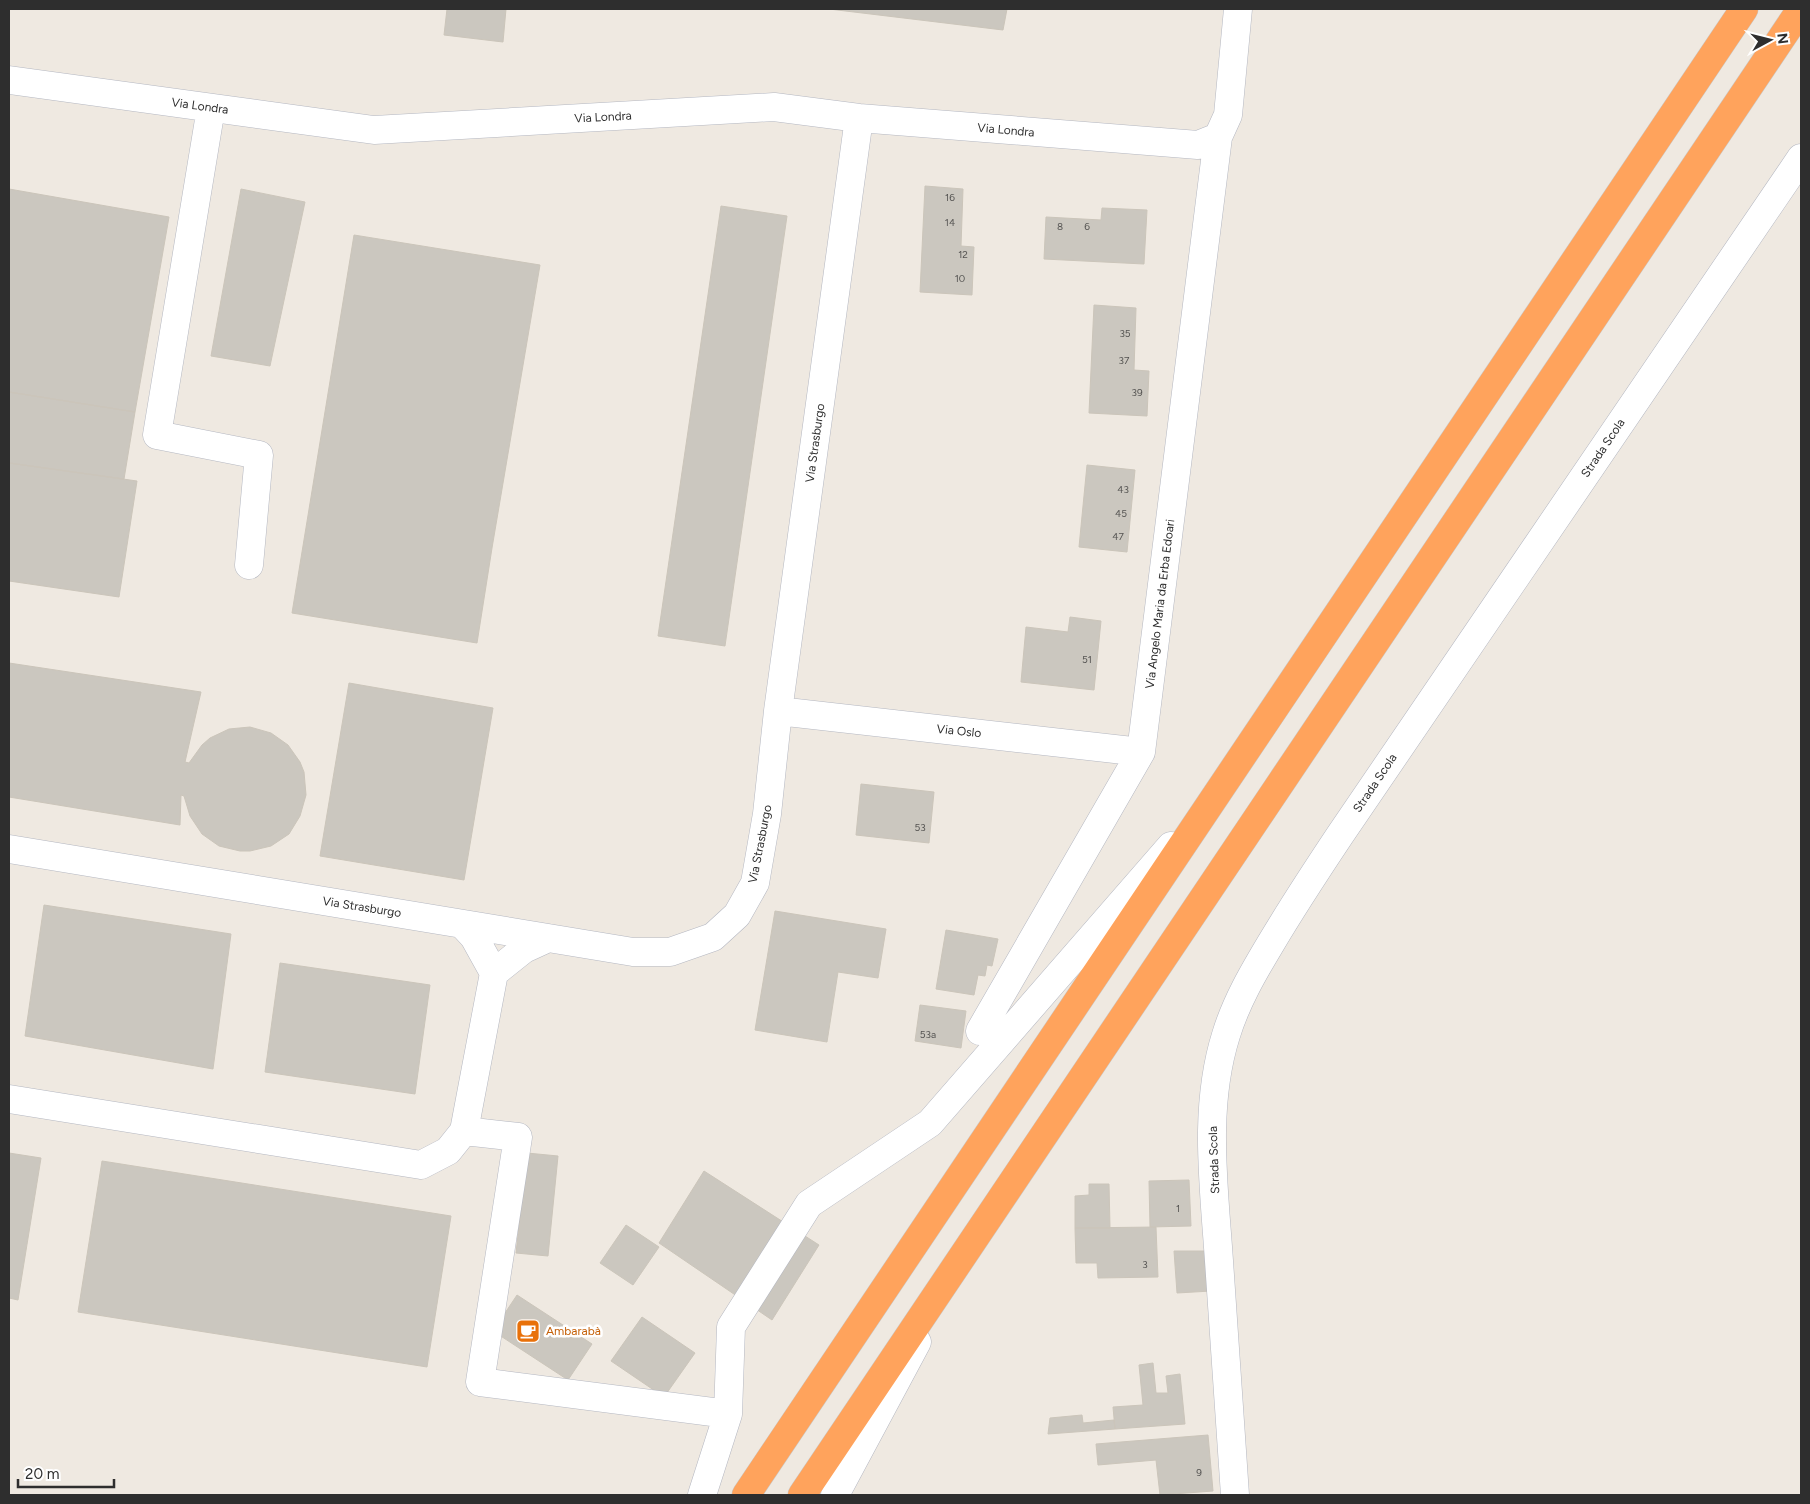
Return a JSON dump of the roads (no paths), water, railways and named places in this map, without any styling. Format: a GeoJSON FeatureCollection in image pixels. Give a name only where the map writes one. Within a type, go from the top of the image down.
{"type":"FeatureCollection","features":[{"type":"Feature","properties":{"kind":"highway"},"geometry":{"type":"LineString","coordinates":[[746,1495],[1744,9]]}},
{"type":"Feature","properties":{"kind":"highway"},"geometry":{"type":"LineString","coordinates":[[802,1495],[1801,9]]}},
{"type":"Feature","properties":{"kind":"street","name":"Via Angelo Maria da Erba Edoari"},"geometry":{"type":"LineString","coordinates":[[980,1031],[1141,752],[1208,141],[1228,115],[1238,9]]}},
{"type":"Feature","properties":{"kind":"street","name":"Via Londra"},"geometry":{"type":"LineString","coordinates":[[9,80],[374,130],[774,107],[859,118],[1208,141]]}},
{"type":"Feature","properties":{"kind":"street"},"geometry":{"type":"LineString","coordinates":[[211,108],[157,435],[259,455],[248,565]]}},
{"type":"Feature","properties":{"kind":"street","name":"Via Strasburgo"},"geometry":{"type":"LineString","coordinates":[[9,849],[633,952],[670,952],[713,937],[737,915],[755,883],[767,814],[778,711],[859,118]]}},
{"type":"Feature","properties":{"kind":"street","name":"Strada Scola"},"geometry":{"type":"LineString","coordinates":[[1235,1495],[1212,1139],[1217,1072],[1226,1035],[1233,1016],[1258,964],[1340,835],[1801,158]]}},
{"type":"Feature","properties":{"kind":"street","name":"Via Oslo"},"geometry":{"type":"LineString","coordinates":[[778,711],[1141,752]]}},
{"type":"Feature","properties":{"kind":"street"},"geometry":{"type":"LineString","coordinates":[[702,1495],[728,1414],[732,1327],[809,1204],[930,1124],[1218,791]]}},
{"type":"Feature","properties":{"kind":"street"},"geometry":{"type":"LineString","coordinates":[[9,1099],[421,1165],[448,1151],[464,1131],[494,973],[474,938],[462,924]]}},
{"type":"Feature","properties":{"kind":"street"},"geometry":{"type":"LineString","coordinates":[[494,973],[524,949],[548,938]]}},
{"type":"Feature","properties":{"kind":"street"},"geometry":{"type":"LineString","coordinates":[[464,1131],[518,1137],[480,1382],[728,1414]]}},
{"type":"Feature","properties":{"kind":"street"},"geometry":{"type":"LineString","coordinates":[[836,1495],[972,1242]]}},
{"type":"Feature","properties":{"kind":"place","name":"Ambarabà"},"geometry":{"type":"Point","coordinates":[528,1331]}}]}
